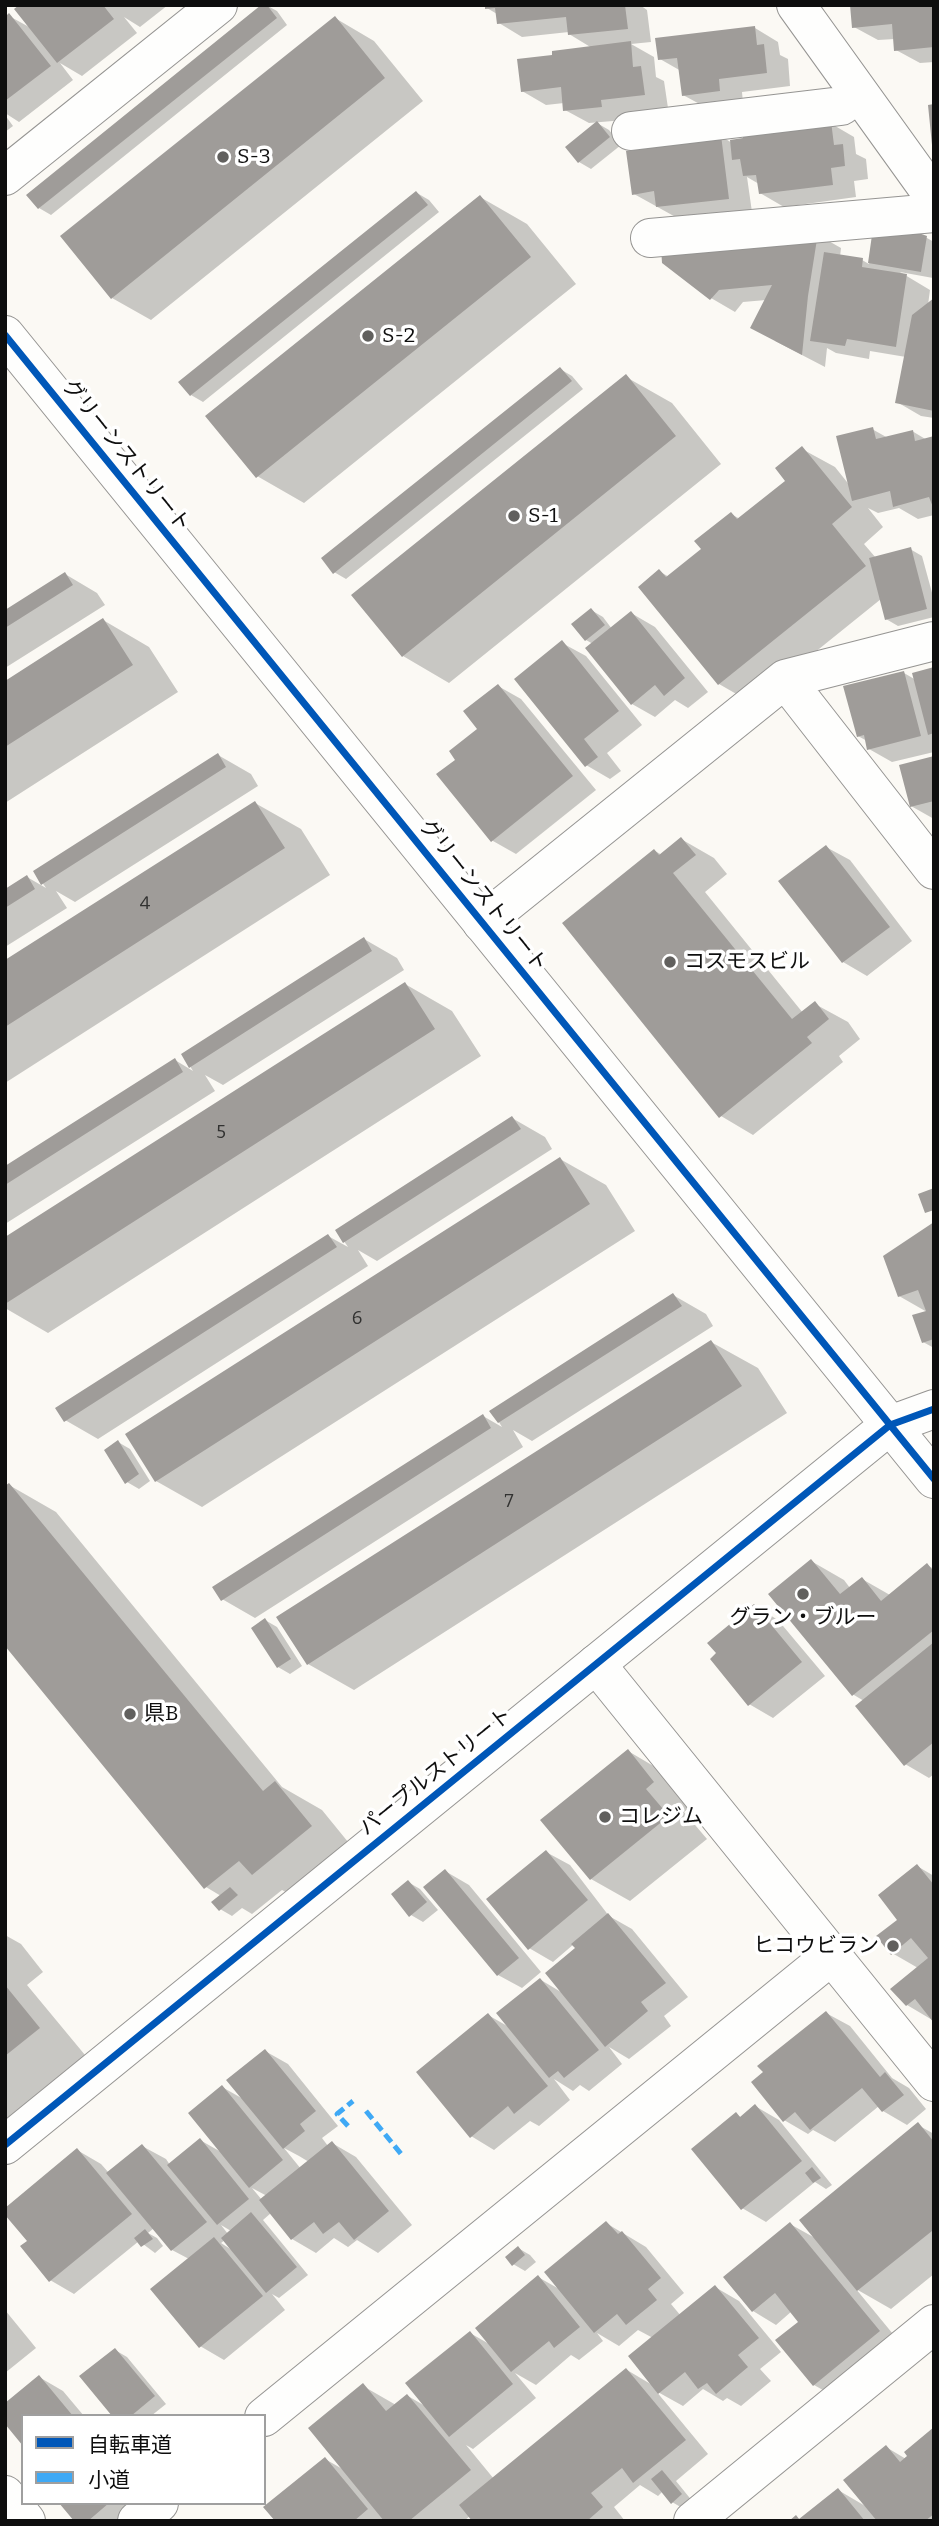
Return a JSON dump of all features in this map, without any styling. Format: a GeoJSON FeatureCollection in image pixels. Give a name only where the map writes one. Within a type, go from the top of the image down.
{"type":"FeatureCollection","features":[{"type":"Feature","properties":{"kind":"street"},"geometry":{"type":"LineString","coordinates":[[5,176],[218,5]]}},
{"type":"Feature","properties":{"kind":"street"},"geometry":{"type":"LineString","coordinates":[[796,5],[934,197]]}},
{"type":"Feature","properties":{"kind":"street"},"geometry":{"type":"LineString","coordinates":[[631,131],[841,106],[859,93]]}},
{"type":"Feature","properties":{"kind":"street"},"geometry":{"type":"LineString","coordinates":[[650,238],[934,213]]}},
{"type":"Feature","properties":{"kind":"street","name":"グリーンストリート"},"geometry":{"type":"LineString","coordinates":[[5,335],[934,1479]]}},
{"type":"Feature","properties":{"kind":"street"},"geometry":{"type":"LineString","coordinates":[[482,923],[785,679],[934,641]]}},
{"type":"Feature","properties":{"kind":"street"},"geometry":{"type":"LineString","coordinates":[[785,679],[934,870]]}},
{"type":"Feature","properties":{"kind":"street","name":"パープルストリート"},"geometry":{"type":"LineString","coordinates":[[5,2145],[890,1425],[934,1409]]}},
{"type":"Feature","properties":{"kind":"street"},"geometry":{"type":"LineString","coordinates":[[596,1664],[934,2082]]}},
{"type":"Feature","properties":{"kind":"street"},"geometry":{"type":"LineString","coordinates":[[266,2415],[831,1956]]}},
{"type":"Feature","properties":{"kind":"street"},"geometry":{"type":"LineString","coordinates":[[693,2521],[934,2324]]}},
{"type":"Feature","properties":{"kind":"street"},"geometry":{"type":"LineString","coordinates":[[5,2495],[26,2521]]}},
{"type":"Feature","properties":{"kind":"street"},"geometry":{"type":"LineString","coordinates":[[137,2521],[157,2505]]}},
{"type":"Feature","properties":{"kind":"building"},"geometry":{"type":"Polygon","coordinates":[[[19,5],[103,5],[114,19],[57,63],[14,9],[19,5]]]}},
{"type":"Feature","properties":{"kind":"building"},"geometry":{"type":"Polygon","coordinates":[[[261,5],[267,5],[277,18],[38,209],[26,195],[261,5]]]}},
{"type":"Feature","properties":{"kind":"building"},"geometry":{"type":"Polygon","coordinates":[[[485,5],[625,5],[628,29],[568,35],[566,17],[497,24],[495,8],[485,9],[485,5]]]}},
{"type":"Feature","properties":{"kind":"building"},"geometry":{"type":"Polygon","coordinates":[[[850,5],[934,5],[934,47],[894,51],[892,24],[852,28],[850,5]]]}},
{"type":"Feature","properties":{"kind":"building"},"geometry":{"type":"Polygon","coordinates":[[[9,13],[51,66],[5,101],[5,17],[9,13]]]}},
{"type":"Feature","properties":{"kind":"building","name":"S-3"},"geometry":{"type":"Polygon","coordinates":[[[335,16],[385,78],[111,299],[60,236],[335,16]]]}},
{"type":"Feature","properties":{"kind":"building"},"geometry":{"type":"Polygon","coordinates":[[[755,26],[757,45],[764,44],[767,73],[719,79],[720,91],[682,96],[677,58],[658,60],[655,38],[755,26]]]}},
{"type":"Feature","properties":{"kind":"building"},"geometry":{"type":"Polygon","coordinates":[[[631,41],[633,67],[641,66],[645,95],[601,100],[602,107],[563,111],[561,87],[521,92],[517,59],[552,55],[552,51],[631,41]]]}},
{"type":"Feature","properties":{"kind":"building"},"geometry":{"type":"Polygon","coordinates":[[[934,104],[934,145],[932,145],[928,105],[934,104]]]}},
{"type":"Feature","properties":{"kind":"building"},"geometry":{"type":"Polygon","coordinates":[[[597,121],[610,137],[578,163],[565,147],[597,121]]]}},
{"type":"Feature","properties":{"kind":"building"},"geometry":{"type":"Polygon","coordinates":[[[831,121],[834,145],[843,144],[845,166],[831,168],[833,185],[759,194],[756,175],[743,176],[740,159],[732,160],[730,140],[743,138],[743,131],[831,121]]]}},
{"type":"Feature","properties":{"kind":"building"},"geometry":{"type":"Polygon","coordinates":[[[721,135],[729,199],[656,207],[654,191],[632,195],[626,151],[721,135]]]}},
{"type":"Feature","properties":{"kind":"building"},"geometry":{"type":"Polygon","coordinates":[[[416,191],[428,205],[190,396],[178,382],[416,191]]]}},
{"type":"Feature","properties":{"kind":"building","name":"S-2"},"geometry":{"type":"Polygon","coordinates":[[[480,195],[531,257],[256,478],[205,416],[480,195]]]}},
{"type":"Feature","properties":{"kind":"building"},"geometry":{"type":"Polygon","coordinates":[[[913,231],[927,236],[921,272],[868,263],[872,235],[913,231]]]}},
{"type":"Feature","properties":{"kind":"building"},"geometry":{"type":"Polygon","coordinates":[[[818,233],[802,355],[750,328],[772,285],[719,290],[710,300],[662,263],[661,247],[818,233]]]}},
{"type":"Feature","properties":{"kind":"building"},"geometry":{"type":"Polygon","coordinates":[[[824,252],[863,258],[862,267],[907,274],[896,347],[847,339],[845,346],[810,341],[824,252]]]}},
{"type":"Feature","properties":{"kind":"building"},"geometry":{"type":"Polygon","coordinates":[[[934,298],[934,411],[895,403],[912,315],[934,298]]]}},
{"type":"Feature","properties":{"kind":"building"},"geometry":{"type":"Polygon","coordinates":[[[560,367],[572,381],[333,574],[321,558],[560,367]]]}},
{"type":"Feature","properties":{"kind":"building","name":"S-1"},"geometry":{"type":"Polygon","coordinates":[[[626,374],[676,436],[402,657],[351,595],[626,374]]]}},
{"type":"Feature","properties":{"kind":"building"},"geometry":{"type":"Polygon","coordinates":[[[873,427],[876,439],[913,430],[915,441],[934,436],[934,510],[929,497],[893,507],[890,491],[852,501],[836,436],[873,427]]]}},
{"type":"Feature","properties":{"kind":"building"},"geometry":{"type":"Polygon","coordinates":[[[802,446],[852,507],[832,524],[866,566],[718,685],[638,587],[659,569],[666,577],[701,549],[694,541],[731,512],[737,519],[785,481],[775,468],[802,446]]]}},
{"type":"Feature","properties":{"kind":"building"},"geometry":{"type":"Polygon","coordinates":[[[911,547],[927,609],[885,620],[869,558],[911,547]]]}},
{"type":"Feature","properties":{"kind":"building"},"geometry":{"type":"Polygon","coordinates":[[[65,572],[73,585],[5,628],[5,610],[65,572]]]}},
{"type":"Feature","properties":{"kind":"building"},"geometry":{"type":"Polygon","coordinates":[[[591,608],[605,625],[585,641],[571,624],[591,608]]]}},
{"type":"Feature","properties":{"kind":"building"},"geometry":{"type":"Polygon","coordinates":[[[631,611],[685,678],[664,696],[655,685],[631,705],[585,648],[631,611]]]}},
{"type":"Feature","properties":{"kind":"building"},"geometry":{"type":"Polygon","coordinates":[[[103,618],[133,665],[5,747],[5,681],[103,618]]]}},
{"type":"Feature","properties":{"kind":"building"},"geometry":{"type":"Polygon","coordinates":[[[562,640],[619,711],[584,739],[598,757],[585,767],[514,679],[562,640]]]}},
{"type":"Feature","properties":{"kind":"building"},"geometry":{"type":"Polygon","coordinates":[[[934,667],[934,733],[928,735],[912,673],[934,667]]]}},
{"type":"Feature","properties":{"kind":"building"},"geometry":{"type":"Polygon","coordinates":[[[904,671],[921,736],[867,750],[864,735],[857,737],[843,686],[904,671]]]}},
{"type":"Feature","properties":{"kind":"building"},"geometry":{"type":"Polygon","coordinates":[[[498,684],[573,776],[491,842],[436,774],[455,760],[449,751],[477,729],[463,711],[498,684]]]}},
{"type":"Feature","properties":{"kind":"building"},"geometry":{"type":"Polygon","coordinates":[[[218,753],[226,767],[41,885],[33,871],[218,753]]]}},
{"type":"Feature","properties":{"kind":"building"},"geometry":{"type":"Polygon","coordinates":[[[934,756],[934,801],[910,807],[899,765],[934,756]]]}},
{"type":"Feature","properties":{"kind":"building"},"geometry":{"type":"Polygon","coordinates":[[[255,801],[285,848],[5,1027],[5,960],[255,801]]]}},
{"type":"Feature","properties":{"kind":"building","name":"コスモスビル"},"geometry":{"type":"Polygon","coordinates":[[[681,837],[696,855],[673,873],[792,1019],[815,1001],[829,1019],[807,1037],[812,1043],[719,1118],[562,923],[654,849],[659,855],[681,837]]]}},
{"type":"Feature","properties":{"kind":"building"},"geometry":{"type":"Polygon","coordinates":[[[826,845],[890,927],[842,963],[778,881],[826,845]]]}},
{"type":"Feature","properties":{"kind":"building"},"geometry":{"type":"Polygon","coordinates":[[[27,875],[35,889],[5,908],[5,889],[27,875]]]}},
{"type":"Feature","properties":{"kind":"building"},"geometry":{"type":"Polygon","coordinates":[[[364,937],[372,951],[189,1068],[181,1054],[364,937]]]}},
{"type":"Feature","properties":{"kind":"building"},"geometry":{"type":"Polygon","coordinates":[[[405,982],[435,1029],[5,1304],[5,1237],[405,982]]]}},
{"type":"Feature","properties":{"kind":"building"},"geometry":{"type":"Polygon","coordinates":[[[175,1058],[183,1072],[5,1185],[5,1166],[175,1058]]]}},
{"type":"Feature","properties":{"kind":"building"},"geometry":{"type":"Polygon","coordinates":[[[512,1116],[521,1129],[343,1243],[335,1230],[512,1116]]]}},
{"type":"Feature","properties":{"kind":"building"},"geometry":{"type":"Polygon","coordinates":[[[560,1157],[590,1204],[155,1482],[125,1434],[560,1157]]]}},
{"type":"Feature","properties":{"kind":"building"},"geometry":{"type":"Polygon","coordinates":[[[934,1188],[934,1210],[925,1213],[918,1194],[934,1188]]]}},
{"type":"Feature","properties":{"kind":"building"},"geometry":{"type":"Polygon","coordinates":[[[934,1222],[934,1339],[922,1343],[912,1315],[926,1311],[918,1290],[898,1297],[883,1256],[934,1222]]]}},
{"type":"Feature","properties":{"kind":"building"},"geometry":{"type":"Polygon","coordinates":[[[328,1234],[337,1247],[64,1422],[55,1408],[328,1234]]]}},
{"type":"Feature","properties":{"kind":"building"},"geometry":{"type":"Polygon","coordinates":[[[673,1293],[682,1306],[498,1423],[489,1411],[673,1293]]]}},
{"type":"Feature","properties":{"kind":"building"},"geometry":{"type":"Polygon","coordinates":[[[711,1340],[742,1386],[307,1665],[276,1617],[711,1340]]]}},
{"type":"Feature","properties":{"kind":"building"},"geometry":{"type":"Polygon","coordinates":[[[483,1414],[491,1428],[221,1601],[212,1587],[483,1414]]]}},
{"type":"Feature","properties":{"kind":"building"},"geometry":{"type":"Polygon","coordinates":[[[118,1440],[139,1474],[125,1484],[104,1450],[118,1440]]]}},
{"type":"Feature","properties":{"kind":"building","name":"県B"},"geometry":{"type":"Polygon","coordinates":[[[9,1483],[263,1791],[275,1781],[312,1826],[252,1875],[239,1861],[204,1889],[5,1646],[5,1486],[9,1483]]]}},
{"type":"Feature","properties":{"kind":"building"},"geometry":{"type":"Polygon","coordinates":[[[811,1559],[840,1594],[862,1577],[881,1601],[927,1563],[934,1572],[934,1630],[852,1696],[768,1594],[811,1559]]]}},
{"type":"Feature","properties":{"kind":"building"},"geometry":{"type":"Polygon","coordinates":[[[754,1604],[802,1662],[748,1706],[710,1659],[716,1653],[707,1643],[754,1604]]]}},
{"type":"Feature","properties":{"kind":"building"},"geometry":{"type":"Polygon","coordinates":[[[265,1618],[291,1659],[277,1668],[251,1628],[265,1618]]]}},
{"type":"Feature","properties":{"kind":"building"},"geometry":{"type":"Polygon","coordinates":[[[934,1642],[934,1742],[904,1766],[855,1706],[934,1642]]]}},
{"type":"Feature","properties":{"kind":"building"},"geometry":{"type":"Polygon","coordinates":[[[628,1749],[654,1782],[646,1789],[669,1816],[590,1880],[540,1820],[628,1749]]]}},
{"type":"Feature","properties":{"kind":"building"},"geometry":{"type":"Polygon","coordinates":[[[546,1850],[588,1900],[528,1950],[486,1899],[546,1850]]]}},
{"type":"Feature","properties":{"kind":"building","name":"ヒコウビラン"},"geometry":{"type":"Polygon","coordinates":[[[917,1864],[934,1885],[934,2023],[915,1999],[906,2006],[890,1989],[928,1958],[911,1938],[891,1955],[876,1936],[897,1920],[878,1895],[917,1864]]]}},
{"type":"Feature","properties":{"kind":"building"},"geometry":{"type":"Polygon","coordinates":[[[445,1869],[519,1958],[497,1976],[423,1887],[445,1869]]]}},
{"type":"Feature","properties":{"kind":"building"},"geometry":{"type":"Polygon","coordinates":[[[408,1880],[427,1902],[409,1917],[391,1894],[408,1880]]]}},
{"type":"Feature","properties":{"kind":"building"},"geometry":{"type":"Polygon","coordinates":[[[230,1887],[238,1895],[219,1911],[211,1902],[230,1887]]]}},
{"type":"Feature","properties":{"kind":"building"},"geometry":{"type":"Polygon","coordinates":[[[608,1913],[666,1983],[641,2002],[648,2011],[605,2047],[545,1973],[575,1948],[571,1944],[608,1913]]]}},
{"type":"Feature","properties":{"kind":"building"},"geometry":{"type":"Polygon","coordinates":[[[540,1978],[599,2050],[564,2078],[558,2071],[549,2078],[496,2013],[540,1978]]]}},
{"type":"Feature","properties":{"kind":"building"},"geometry":{"type":"Polygon","coordinates":[[[5,1985],[40,2028],[5,2056],[5,1985]]]}},
{"type":"Feature","properties":{"kind":"building"},"geometry":{"type":"Polygon","coordinates":[[[826,2011],[880,2077],[885,2072],[904,2095],[882,2112],[862,2088],[810,2130],[795,2112],[783,2122],[751,2082],[763,2072],[757,2066],[826,2011]]]}},
{"type":"Feature","properties":{"kind":"building"},"geometry":{"type":"Polygon","coordinates":[[[488,2013],[548,2086],[514,2114],[508,2106],[470,2138],[416,2072],[488,2013]]]}},
{"type":"Feature","properties":{"kind":"building"},"geometry":{"type":"Polygon","coordinates":[[[265,2049],[316,2111],[300,2124],[305,2131],[283,2149],[226,2080],[265,2049]]]}},
{"type":"Feature","properties":{"kind":"building"},"geometry":{"type":"Polygon","coordinates":[[[222,2085],[283,2160],[249,2188],[188,2113],[222,2085]]]}},
{"type":"Feature","properties":{"kind":"building"},"geometry":{"type":"Polygon","coordinates":[[[755,2104],[802,2161],[741,2210],[691,2149],[736,2112],[740,2117],[755,2104]]]}},
{"type":"Feature","properties":{"kind":"building"},"geometry":{"type":"Polygon","coordinates":[[[918,2122],[934,2142],[934,2233],[932,2231],[857,2291],[799,2220],[918,2122]]]}},
{"type":"Feature","properties":{"kind":"building"},"geometry":{"type":"Polygon","coordinates":[[[200,2138],[249,2199],[217,2225],[167,2165],[200,2138]]]}},
{"type":"Feature","properties":{"kind":"building"},"geometry":{"type":"Polygon","coordinates":[[[332,2141],[389,2211],[354,2240],[339,2222],[323,2234],[314,2222],[291,2240],[259,2200],[332,2141]]]}},
{"type":"Feature","properties":{"kind":"building"},"geometry":{"type":"Polygon","coordinates":[[[142,2144],[207,2222],[171,2251],[106,2173],[142,2144]]]}},
{"type":"Feature","properties":{"kind":"building"},"geometry":{"type":"Polygon","coordinates":[[[77,2148],[132,2214],[49,2282],[20,2246],[27,2241],[5,2215],[5,2208],[77,2148]]]}},
{"type":"Feature","properties":{"kind":"building"},"geometry":{"type":"Polygon","coordinates":[[[812,2167],[821,2178],[813,2183],[805,2173],[812,2167]]]}},
{"type":"Feature","properties":{"kind":"building"},"geometry":{"type":"Polygon","coordinates":[[[251,2212],[297,2267],[266,2293],[221,2238],[251,2212]]]}},
{"type":"Feature","properties":{"kind":"building"},"geometry":{"type":"Polygon","coordinates":[[[606,2221],[618,2234],[622,2231],[661,2278],[648,2289],[657,2300],[626,2325],[617,2314],[594,2333],[544,2272],[606,2221]]]}},
{"type":"Feature","properties":{"kind":"building"},"geometry":{"type":"Polygon","coordinates":[[[790,2222],[880,2331],[813,2386],[775,2340],[798,2322],[775,2293],[752,2312],[723,2277],[790,2222]]]}},
{"type":"Feature","properties":{"kind":"building"},"geometry":{"type":"Polygon","coordinates":[[[145,2229],[153,2239],[141,2247],[134,2238],[145,2229]]]}},
{"type":"Feature","properties":{"kind":"building"},"geometry":{"type":"Polygon","coordinates":[[[214,2237],[263,2296],[199,2348],[150,2289],[214,2237]]]}},
{"type":"Feature","properties":{"kind":"building"},"geometry":{"type":"Polygon","coordinates":[[[518,2246],[525,2255],[512,2266],[505,2257],[518,2246]]]}},
{"type":"Feature","properties":{"kind":"building"},"geometry":{"type":"Polygon","coordinates":[[[538,2275],[580,2327],[554,2348],[549,2341],[511,2372],[475,2328],[538,2275]]]}},
{"type":"Feature","properties":{"kind":"building"},"geometry":{"type":"Polygon","coordinates":[[[715,2285],[759,2338],[738,2355],[748,2367],[716,2394],[707,2383],[698,2389],[685,2372],[658,2394],[628,2356],[715,2285]]]}},
{"type":"Feature","properties":{"kind":"building"},"geometry":{"type":"Polygon","coordinates":[[[470,2331],[513,2384],[449,2437],[405,2383],[470,2331]]]}},
{"type":"Feature","properties":{"kind":"building"},"geometry":{"type":"Polygon","coordinates":[[[115,2348],[155,2396],[133,2414],[110,2414],[79,2376],[115,2348]]]}},
{"type":"Feature","properties":{"kind":"building"},"geometry":{"type":"Polygon","coordinates":[[[626,2368],[686,2440],[633,2483],[622,2468],[591,2493],[603,2507],[587,2521],[472,2521],[459,2505],[626,2368]]]}},
{"type":"Feature","properties":{"kind":"building"},"geometry":{"type":"Polygon","coordinates":[[[39,2375],[71,2414],[21,2414],[21,2444],[5,2424],[5,2403],[39,2375]]]}},
{"type":"Feature","properties":{"kind":"building"},"geometry":{"type":"Polygon","coordinates":[[[363,2383],[386,2411],[407,2394],[471,2470],[409,2521],[384,2521],[308,2428],[363,2383]]]}},
{"type":"Feature","properties":{"kind":"building"},"geometry":{"type":"Polygon","coordinates":[[[934,2427],[934,2514],[925,2521],[877,2521],[843,2480],[886,2445],[900,2462],[907,2456],[904,2452],[934,2427]]]}},
{"type":"Feature","properties":{"kind":"building"},"geometry":{"type":"Polygon","coordinates":[[[325,2457],[368,2509],[354,2521],[275,2521],[263,2507],[325,2457]]]}},
{"type":"Feature","properties":{"kind":"building"},"geometry":{"type":"Polygon","coordinates":[[[662,2470],[682,2494],[671,2504],[651,2479],[662,2470]]]}},
{"type":"Feature","properties":{"kind":"building"},"geometry":{"type":"Polygon","coordinates":[[[838,2488],[865,2521],[789,2521],[796,2515],[799,2519],[838,2488]]]}},
{"type":"Feature","properties":{"kind":"building"},"geometry":{"type":"Polygon","coordinates":[[[61,2505],[107,2505],[88,2521],[74,2521],[61,2505]]]}},
{"type":"Feature","properties":{"kind":"marked path"},"geometry":{"type":"LineString","coordinates":[[348,2126],[337,2114],[353,2101]]}},
{"type":"Feature","properties":{"kind":"marked path"},"geometry":{"type":"LineString","coordinates":[[366,2111],[402,2155]]}},
{"type":"Feature","properties":{"kind":"cycle path"},"geometry":{"type":"LineString","coordinates":[[5,335],[934,1479]]}},
{"type":"Feature","properties":{"kind":"cycle path"},"geometry":{"type":"LineString","coordinates":[[5,2145],[890,1425],[934,1409]]}},
{"type":"Feature","properties":{"kind":"place","name":"S-3"},"geometry":{"type":"Point","coordinates":[223,157]}},
{"type":"Feature","properties":{"kind":"place","name":"S-2"},"geometry":{"type":"Point","coordinates":[368,336]}},
{"type":"Feature","properties":{"kind":"place","name":"S-1"},"geometry":{"type":"Point","coordinates":[514,516]}},
{"type":"Feature","properties":{"kind":"place","name":"コスモスビル"},"geometry":{"type":"Point","coordinates":[670,962]}},
{"type":"Feature","properties":{"kind":"place","name":"グラン・ブルー"},"geometry":{"type":"Point","coordinates":[803,1594]}},
{"type":"Feature","properties":{"kind":"place","name":"県B"},"geometry":{"type":"Point","coordinates":[130,1714]}},
{"type":"Feature","properties":{"kind":"place","name":"コレジム"},"geometry":{"type":"Point","coordinates":[605,1817]}},
{"type":"Feature","properties":{"kind":"place","name":"ヒコウビラン"},"geometry":{"type":"Point","coordinates":[893,1946]}}]}
